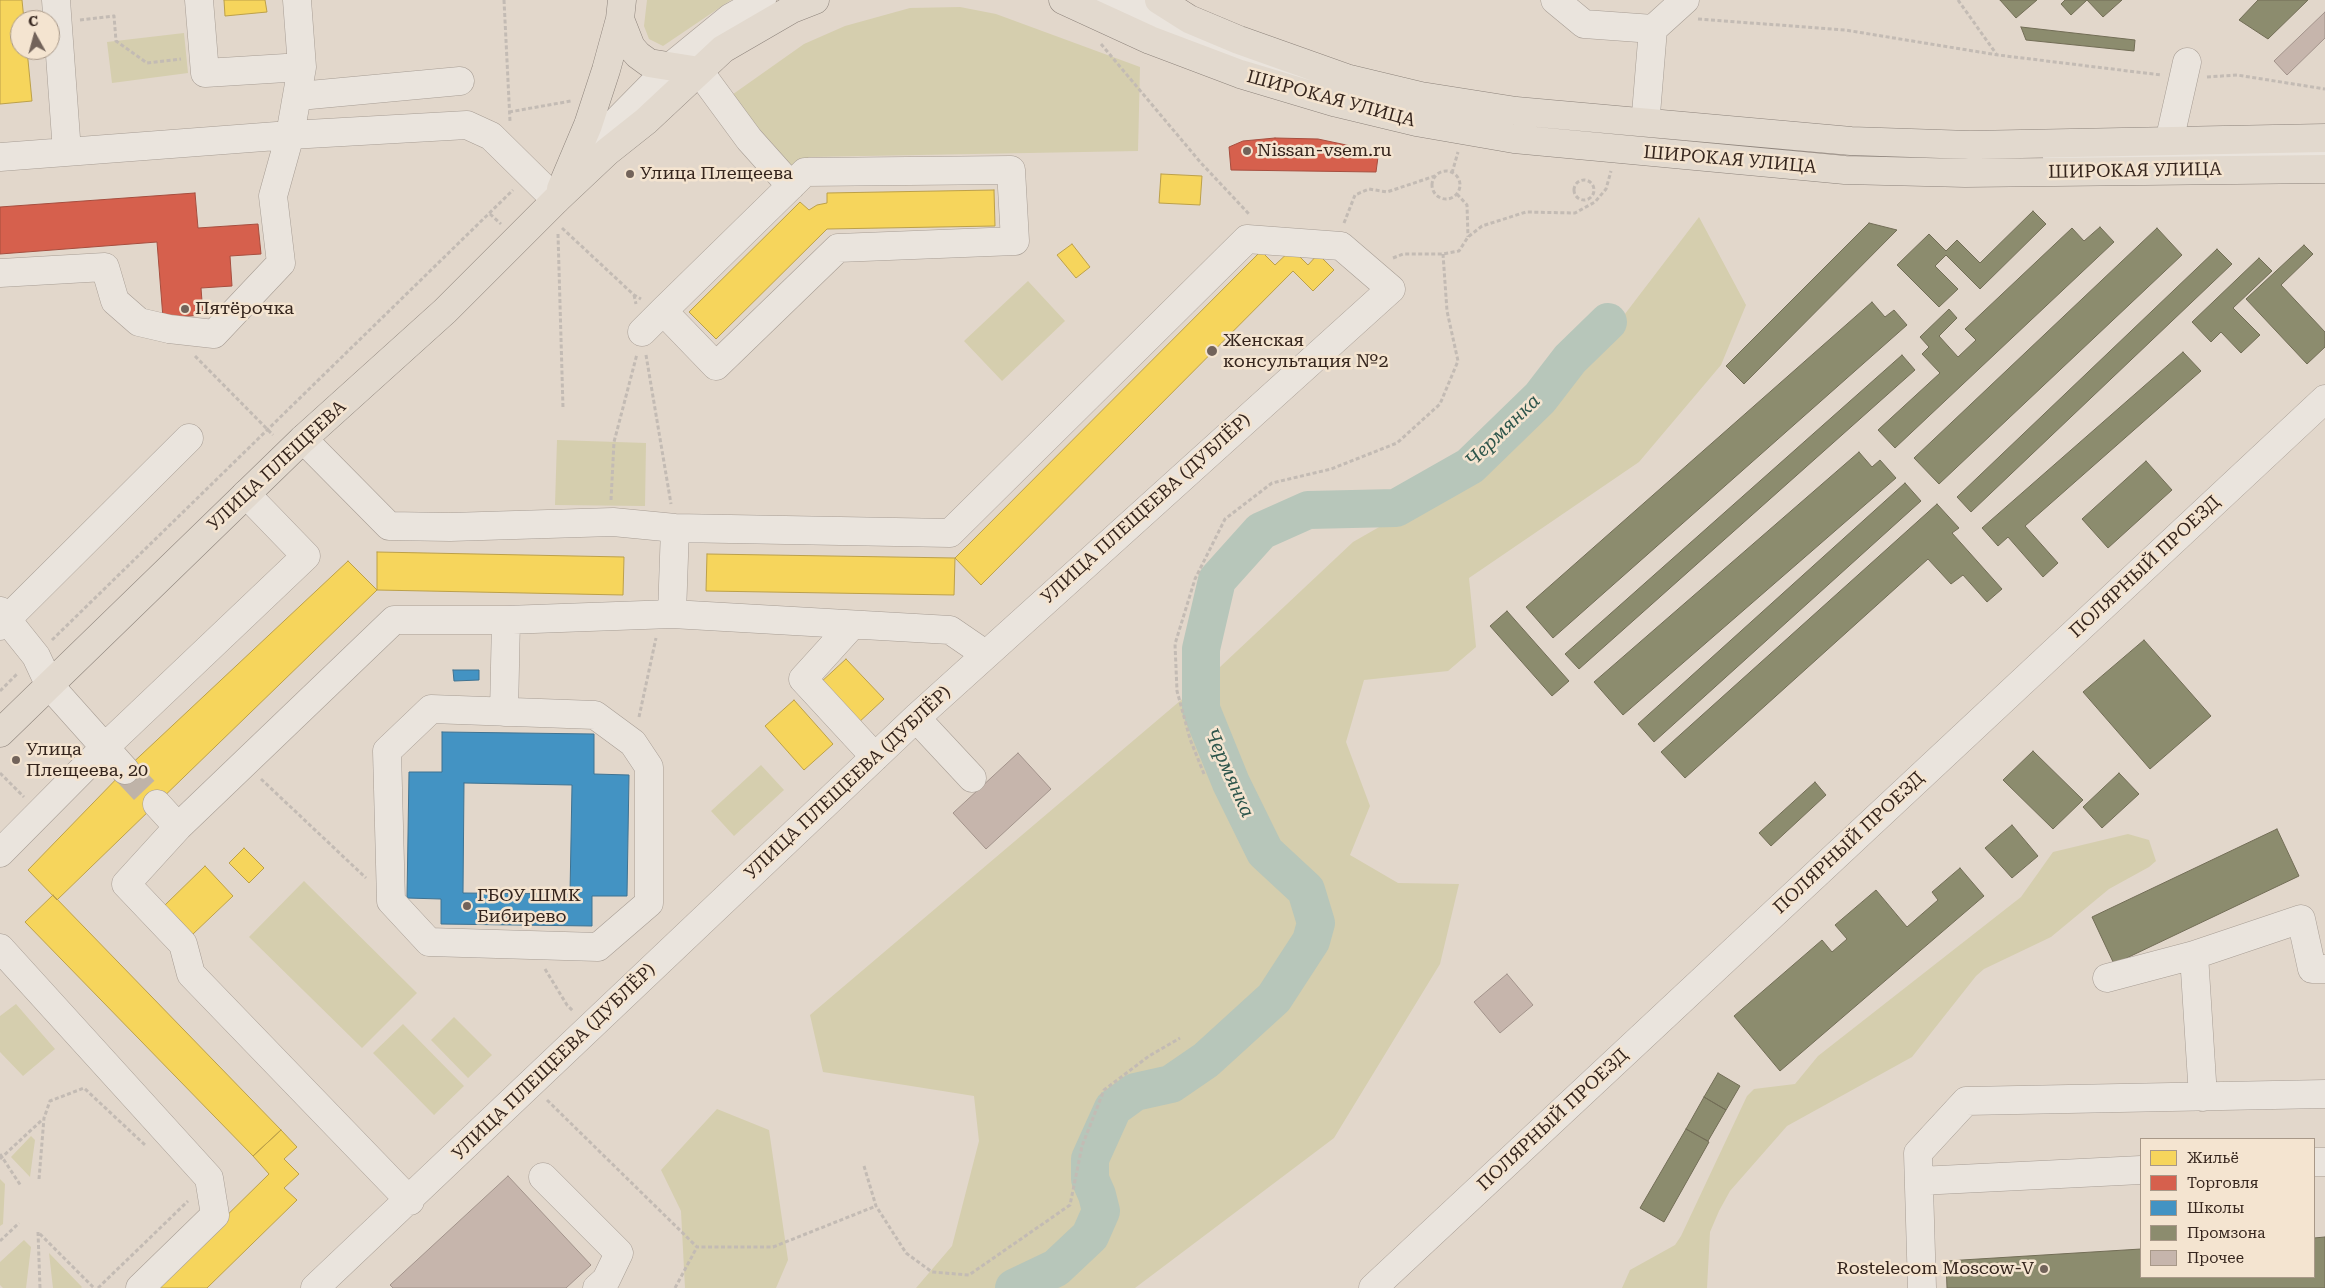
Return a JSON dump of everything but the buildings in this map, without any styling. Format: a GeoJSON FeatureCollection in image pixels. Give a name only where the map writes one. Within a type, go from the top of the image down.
{"type":"FeatureCollection","features":[{"type":"Feature","properties":{"kind":"main road","name":"УЛИЦА ПЛЕЩЕЕВА"},"geometry":{"type":"LineString","coordinates":[[0,733],[296,446],[557,212],[607,152],[646,121],[723,49],[792,9],[815,0]]}},
{"type":"Feature","properties":{"kind":"main road"},"geometry":{"type":"LineString","coordinates":[[1063,0],[1157,20]]}},
{"type":"Feature","properties":{"kind":"main road","name":"УЛИЦА ПЛЕЩЕЕВА"},"geometry":{"type":"LineString","coordinates":[[621,10],[626,38],[638,55],[649,63],[699,71]]}},
{"type":"Feature","properties":{"kind":"main road","name":"УЛИЦА ПЛЕЩЕЕВА"},"geometry":{"type":"LineString","coordinates":[[557,212],[573,162],[588,125],[621,10]]}},
{"type":"Feature","properties":{"kind":"main road","name":"ШИРОКАЯ УЛИЦА"},"geometry":{"type":"LineString","coordinates":[[1157,20],[1188,19],[1238,40],[1346,78],[1421,96],[1516,111],[1851,141],[1970,145],[2325,138]]}},
{"type":"Feature","properties":{"kind":"main road","name":"ШИРОКАЯ УЛИЦА"},"geometry":{"type":"LineString","coordinates":[[1157,20],[1240,74],[1337,103],[1416,122],[1514,139],[1845,170],[1965,173],[2325,169]]}},
{"type":"Feature","properties":{"kind":"street"},"geometry":{"type":"LineString","coordinates":[[56,0],[67,152]]}},
{"type":"Feature","properties":{"kind":"street"},"geometry":{"type":"LineString","coordinates":[[199,0],[206,73],[302,68]]}},
{"type":"Feature","properties":{"kind":"street"},"geometry":{"type":"LineString","coordinates":[[0,273],[105,267],[115,302],[139,322],[169,329],[214,334],[281,263],[273,196],[290,135],[302,68],[297,0]]}},
{"type":"Feature","properties":{"kind":"street"},"geometry":{"type":"LineString","coordinates":[[573,162],[604,134],[670,67],[730,18],[762,0]]}},
{"type":"Feature","properties":{"kind":"street","name":"ШИРОКАЯ УЛИЦА"},"geometry":{"type":"LineString","coordinates":[[1101,0],[1157,20],[1262,65],[1341,91],[1417,109],[1516,123],[1864,154],[1966,158],[2325,153]]}},
{"type":"Feature","properties":{"kind":"street","name":"ШИРОКАЯ УЛИЦА"},"geometry":{"type":"LineString","coordinates":[[1126,0],[1157,20]]}},
{"type":"Feature","properties":{"kind":"street"},"geometry":{"type":"LineString","coordinates":[[1555,0],[1584,24],[1669,15],[1643,122]]}},
{"type":"Feature","properties":{"kind":"street"},"geometry":{"type":"LineString","coordinates":[[2169,142],[2184,70]]}},
{"type":"Feature","properties":{"kind":"street"},"geometry":{"type":"LineString","coordinates":[[699,71],[749,139],[791,186]]}},
{"type":"Feature","properties":{"kind":"street"},"geometry":{"type":"LineString","coordinates":[[298,96],[460,81]]}},
{"type":"Feature","properties":{"kind":"street"},"geometry":{"type":"LineString","coordinates":[[0,157],[290,135],[467,124],[490,136],[529,174],[557,212]]}},
{"type":"Feature","properties":{"kind":"street"},"geometry":{"type":"LineString","coordinates":[[642,332],[663,311],[805,172],[1011,170],[1015,241],[838,248],[716,366],[663,311]]}},
{"type":"Feature","properties":{"kind":"street"},"geometry":{"type":"LineString","coordinates":[[296,446],[389,526],[450,527],[612,522],[675,528],[950,533],[1246,240],[1340,246],[1367,268]]}},
{"type":"Feature","properties":{"kind":"street","name":"УЛИЦА ПЛЕЩЕЕВА (ДУБЛЁР)"},"geometry":{"type":"LineString","coordinates":[[330,1283],[410,1201],[591,1026],[916,718],[1391,289],[1367,268]]}},
{"type":"Feature","properties":{"kind":"street","name":"ПОЛЯРНЫЙ ПРОЕЗД"},"geometry":{"type":"LineString","coordinates":[[1373,1288],[2325,400]]}},
{"type":"Feature","properties":{"kind":"street"},"geometry":{"type":"LineString","coordinates":[[124,770],[50,686],[36,656],[2,619],[189,438]]}},
{"type":"Feature","properties":{"kind":"street"},"geometry":{"type":"LineString","coordinates":[[0,853],[104,748],[306,556],[246,494]]}},
{"type":"Feature","properties":{"kind":"street"},"geometry":{"type":"LineString","coordinates":[[672,614],[675,528]]}},
{"type":"Feature","properties":{"kind":"street"},"geometry":{"type":"LineString","coordinates":[[410,1201],[191,974],[183,944],[126,884],[178,827],[394,620],[506,620],[672,614],[950,630],[986,654]]}},
{"type":"Feature","properties":{"kind":"street"},"geometry":{"type":"LineString","coordinates":[[504,712],[506,620]]}},
{"type":"Feature","properties":{"kind":"street"},"geometry":{"type":"LineString","coordinates":[[852,625],[803,680],[875,757]]}},
{"type":"Feature","properties":{"kind":"street"},"geometry":{"type":"LineString","coordinates":[[431,710],[504,712],[596,715],[633,742],[649,767],[649,903],[598,947],[430,942],[391,901],[387,751],[431,710]]}},
{"type":"Feature","properties":{"kind":"street"},"geometry":{"type":"LineString","coordinates":[[916,718],[972,778]]}},
{"type":"Feature","properties":{"kind":"street"},"geometry":{"type":"LineString","coordinates":[[157,804],[178,827]]}},
{"type":"Feature","properties":{"kind":"street"},"geometry":{"type":"LineString","coordinates":[[2107,978],[2194,955],[2302,919],[2312,970],[2325,969]]}},
{"type":"Feature","properties":{"kind":"street"},"geometry":{"type":"LineString","coordinates":[[0,948],[209,1178],[215,1216],[140,1288]]}},
{"type":"Feature","properties":{"kind":"street"},"geometry":{"type":"LineString","coordinates":[[2194,955],[2203,1097]]}},
{"type":"Feature","properties":{"kind":"street"},"geometry":{"type":"LineString","coordinates":[[1922,1288],[1918,1153],[1966,1102],[2325,1094]]}},
{"type":"Feature","properties":{"kind":"street"},"geometry":{"type":"LineString","coordinates":[[1919,1181],[2140,1170]]}},
{"type":"Feature","properties":{"kind":"street"},"geometry":{"type":"LineString","coordinates":[[543,1177],[619,1253],[606,1280],[597,1288]]}},
{"type":"Feature","properties":{"kind":"path"},"geometry":{"type":"LineString","coordinates":[[504,0],[510,122]]}},
{"type":"Feature","properties":{"kind":"path"},"geometry":{"type":"LineString","coordinates":[[1958,0],[1998,55]]}},
{"type":"Feature","properties":{"kind":"path"},"geometry":{"type":"LineString","coordinates":[[1669,15],[1845,30],[1998,55],[2237,75],[2325,89]]}},
{"type":"Feature","properties":{"kind":"path"},"geometry":{"type":"LineString","coordinates":[[101,17],[114,16],[116,41],[147,63],[187,59]]}},
{"type":"Feature","properties":{"kind":"path"},"geometry":{"type":"LineString","coordinates":[[1100,44],[1201,163],[1252,218],[1246,240]]}},
{"type":"Feature","properties":{"kind":"path"},"geometry":{"type":"LineString","coordinates":[[509,112],[572,101]]}},
{"type":"Feature","properties":{"kind":"path"},"geometry":{"type":"LineString","coordinates":[[1452,173],[1459,147]]}},
{"type":"Feature","properties":{"kind":"path"},"geometry":{"type":"LineString","coordinates":[[1367,268],[1403,254],[1443,254],[1459,251],[1468,237],[1482,226],[1526,212],[1575,213],[1595,202],[1606,189],[1611,168]]}},
{"type":"Feature","properties":{"kind":"path"},"geometry":{"type":"LineString","coordinates":[[1440,172],[1452,173],[1460,182],[1457,194],[1446,199],[1435,194],[1433,182],[1440,172]]}},
{"type":"Feature","properties":{"kind":"path"},"geometry":{"type":"LineString","coordinates":[[0,691],[529,174]]}},
{"type":"Feature","properties":{"kind":"path"},"geometry":{"type":"LineString","coordinates":[[1340,246],[1345,220],[1355,194],[1370,189],[1388,192],[1436,176]]}},
{"type":"Feature","properties":{"kind":"path"},"geometry":{"type":"LineString","coordinates":[[1590,199],[1594,193],[1594,187],[1590,181],[1578,182],[1574,187],[1574,194],[1578,199],[1584,201],[1590,199],[1595,202]]}},
{"type":"Feature","properties":{"kind":"path"},"geometry":{"type":"LineString","coordinates":[[1457,194],[1467,205],[1468,237]]}},
{"type":"Feature","properties":{"kind":"path"},"geometry":{"type":"LineString","coordinates":[[557,212],[634,295],[663,311]]}},
{"type":"Feature","properties":{"kind":"path"},"geometry":{"type":"LineString","coordinates":[[490,214],[502,226]]}},
{"type":"Feature","properties":{"kind":"path"},"geometry":{"type":"LineString","coordinates":[[558,234],[563,408]]}},
{"type":"Feature","properties":{"kind":"path"},"geometry":{"type":"LineString","coordinates":[[1204,774],[1190,738],[1177,691],[1175,644],[1195,579],[1224,519],[1272,483],[1331,469],[1397,443],[1440,404],[1458,360],[1447,311],[1443,254]]}},
{"type":"Feature","properties":{"kind":"path"},"geometry":{"type":"LineString","coordinates":[[169,329],[269,430],[296,446]]}},
{"type":"Feature","properties":{"kind":"path"},"geometry":{"type":"LineString","coordinates":[[642,332],[675,528]]}},
{"type":"Feature","properties":{"kind":"path"},"geometry":{"type":"LineString","coordinates":[[611,506],[614,442],[642,332]]}},
{"type":"Feature","properties":{"kind":"path"},"geometry":{"type":"LineString","coordinates":[[633,742],[652,662]]}},
{"type":"Feature","properties":{"kind":"path"},"geometry":{"type":"LineString","coordinates":[[245,763],[391,901]]}},
{"type":"Feature","properties":{"kind":"path"},"geometry":{"type":"LineString","coordinates":[[0,773],[39,813]]}},
{"type":"Feature","properties":{"kind":"path"},"geometry":{"type":"LineString","coordinates":[[530,945],[567,1006],[591,1026]]}},
{"type":"Feature","properties":{"kind":"path"},"geometry":{"type":"LineString","coordinates":[[864,1166],[876,1206],[906,1252],[932,1272],[969,1275],[1070,1205],[1082,1146],[1104,1090],[1150,1056],[1180,1038]]}},
{"type":"Feature","properties":{"kind":"path"},"geometry":{"type":"LineString","coordinates":[[531,1084],[697,1246],[773,1246],[876,1206]]}},
{"type":"Feature","properties":{"kind":"path"},"geometry":{"type":"LineString","coordinates":[[39,1179],[44,1118],[50,1101],[84,1088],[145,1146]]}},
{"type":"Feature","properties":{"kind":"path"},"geometry":{"type":"LineString","coordinates":[[21,1186],[1,1157],[44,1118]]}},
{"type":"Feature","properties":{"kind":"path"},"geometry":{"type":"LineString","coordinates":[[98,1288],[188,1203],[187,1194]]}},
{"type":"Feature","properties":{"kind":"path"},"geometry":{"type":"LineString","coordinates":[[0,1241],[19,1223]]}},
{"type":"Feature","properties":{"kind":"path"},"geometry":{"type":"LineString","coordinates":[[40,1288],[38,1232],[94,1288]]}},
{"type":"Feature","properties":{"kind":"path"},"geometry":{"type":"LineString","coordinates":[[675,1288],[697,1246]]}},
{"type":"Feature","properties":{"kind":"shaded area"},"geometry":{"type":"Polygon","coordinates":[[[647,0],[731,0],[663,46],[649,39],[644,26],[647,0]]]}},
{"type":"Feature","properties":{"kind":"shaded area"},"geometry":{"type":"Polygon","coordinates":[[[960,7],[996,14],[1140,67],[1138,151],[809,157],[792,172],[729,97],[804,44],[845,26],[910,8],[960,7]]]}},
{"type":"Feature","properties":{"kind":"shaded area"},"geometry":{"type":"Polygon","coordinates":[[[184,33],[188,73],[112,83],[107,42],[184,33]]]}},
{"type":"Feature","properties":{"kind":"shaded area"},"geometry":{"type":"Polygon","coordinates":[[[1699,217],[1746,305],[1721,365],[1639,462],[1469,578],[1476,647],[1448,671],[1364,680],[1346,742],[1370,806],[1350,855],[1398,883],[1459,884],[1440,964],[1334,1138],[1135,1288],[916,1288],[952,1246],[979,1141],[974,1096],[823,1072],[810,1015],[1220,667],[1353,542],[1484,467],[1602,344],[1699,217]]]}},
{"type":"Feature","properties":{"kind":"shaded area"},"geometry":{"type":"Polygon","coordinates":[[[1028,281],[1065,321],[1002,381],[964,341],[1028,281]]]}},
{"type":"Feature","properties":{"kind":"shaded area"},"geometry":{"type":"Polygon","coordinates":[[[557,440],[646,443],[645,506],[555,505],[557,440]]]}},
{"type":"Feature","properties":{"kind":"shaded area"},"geometry":{"type":"Polygon","coordinates":[[[761,765],[784,790],[734,836],[711,811],[761,765]]]}},
{"type":"Feature","properties":{"kind":"shaded area"},"geometry":{"type":"Polygon","coordinates":[[[2128,834],[2149,840],[2156,861],[2149,867],[2109,889],[2051,937],[1984,969],[1976,976],[1912,1057],[1787,1126],[1730,1191],[1719,1211],[1710,1232],[1707,1288],[1622,1288],[1630,1270],[1675,1245],[1681,1236],[1747,1096],[1754,1089],[1795,1084],[1818,1056],[2021,897],[2053,852],[2128,834]]]}},
{"type":"Feature","properties":{"kind":"shaded area"},"geometry":{"type":"Polygon","coordinates":[[[304,881],[417,993],[362,1048],[249,937],[304,881]]]}},
{"type":"Feature","properties":{"kind":"shaded area"},"geometry":{"type":"Polygon","coordinates":[[[16,1004],[55,1049],[23,1076],[0,1052],[0,1016],[16,1004]]]}},
{"type":"Feature","properties":{"kind":"shaded area"},"geometry":{"type":"Polygon","coordinates":[[[454,1017],[492,1055],[468,1078],[431,1040],[454,1017]]]}},
{"type":"Feature","properties":{"kind":"shaded area"},"geometry":{"type":"Polygon","coordinates":[[[403,1024],[464,1086],[434,1115],[373,1053],[403,1024]]]}},
{"type":"Feature","properties":{"kind":"shaded area"},"geometry":{"type":"Polygon","coordinates":[[[717,1109],[769,1130],[788,1260],[776,1288],[685,1288],[681,1211],[661,1170],[717,1109]]]}},
{"type":"Feature","properties":{"kind":"shaded area"},"geometry":{"type":"Polygon","coordinates":[[[31,1136],[35,1140],[30,1177],[11,1157],[31,1136]]]}},
{"type":"Feature","properties":{"kind":"shaded area"},"geometry":{"type":"Polygon","coordinates":[[[0,1179],[5,1184],[3,1224],[0,1226],[0,1179]]]}},
{"type":"Feature","properties":{"kind":"shaded area"},"geometry":{"type":"Polygon","coordinates":[[[24,1240],[31,1247],[26,1288],[3,1288],[0,1285],[0,1262],[24,1240]]]}},
{"type":"Feature","properties":{"kind":"shaded area"},"geometry":{"type":"Polygon","coordinates":[[[49,1253],[82,1287],[81,1288],[53,1288],[49,1253]]]}},
{"type":"Feature","properties":{"kind":"waterway","name":"Чермянка"},"geometry":{"type":"LineString","coordinates":[[1014,1288],[1056,1268],[1090,1236],[1101,1211],[1090,1179],[1090,1159],[1113,1108],[1135,1092],[1171,1084],[1206,1060],[1274,998],[1311,941],[1316,923],[1306,890],[1265,852],[1231,783],[1201,709],[1201,649],[1217,580],[1261,531],[1308,510],[1396,508],[1470,466],[1540,398],[1570,359],[1608,322]]}},
{"type":"Feature","properties":{"kind":"tunnel"},"geometry":{"type":"LineString","coordinates":[[125,770],[157,804]]}},
{"type":"Feature","properties":{"kind":"place","name":"Nissan-vsem.ru"},"geometry":{"type":"Point","coordinates":[1247,151]}},
{"type":"Feature","properties":{"kind":"place","name":"Улица Плещеева"},"geometry":{"type":"Point","coordinates":[630,174]}},
{"type":"Feature","properties":{"kind":"place","name":"Пятёрочка"},"geometry":{"type":"Point","coordinates":[185,309]}},
{"type":"Feature","properties":{"kind":"place","name":"Женская консультация №2"},"geometry":{"type":"Point","coordinates":[1212,351]}},
{"type":"Feature","properties":{"kind":"place","name":"Улица Плещеева, 20"},"geometry":{"type":"Point","coordinates":[16,760]}},
{"type":"Feature","properties":{"kind":"place","name":"ГБОУ ШМК Бибирево"},"geometry":{"type":"Point","coordinates":[467,906]}},
{"type":"Feature","properties":{"kind":"place","name":"Rostelecom Moscow-V"},"geometry":{"type":"Point","coordinates":[2044,1269]}}]}
